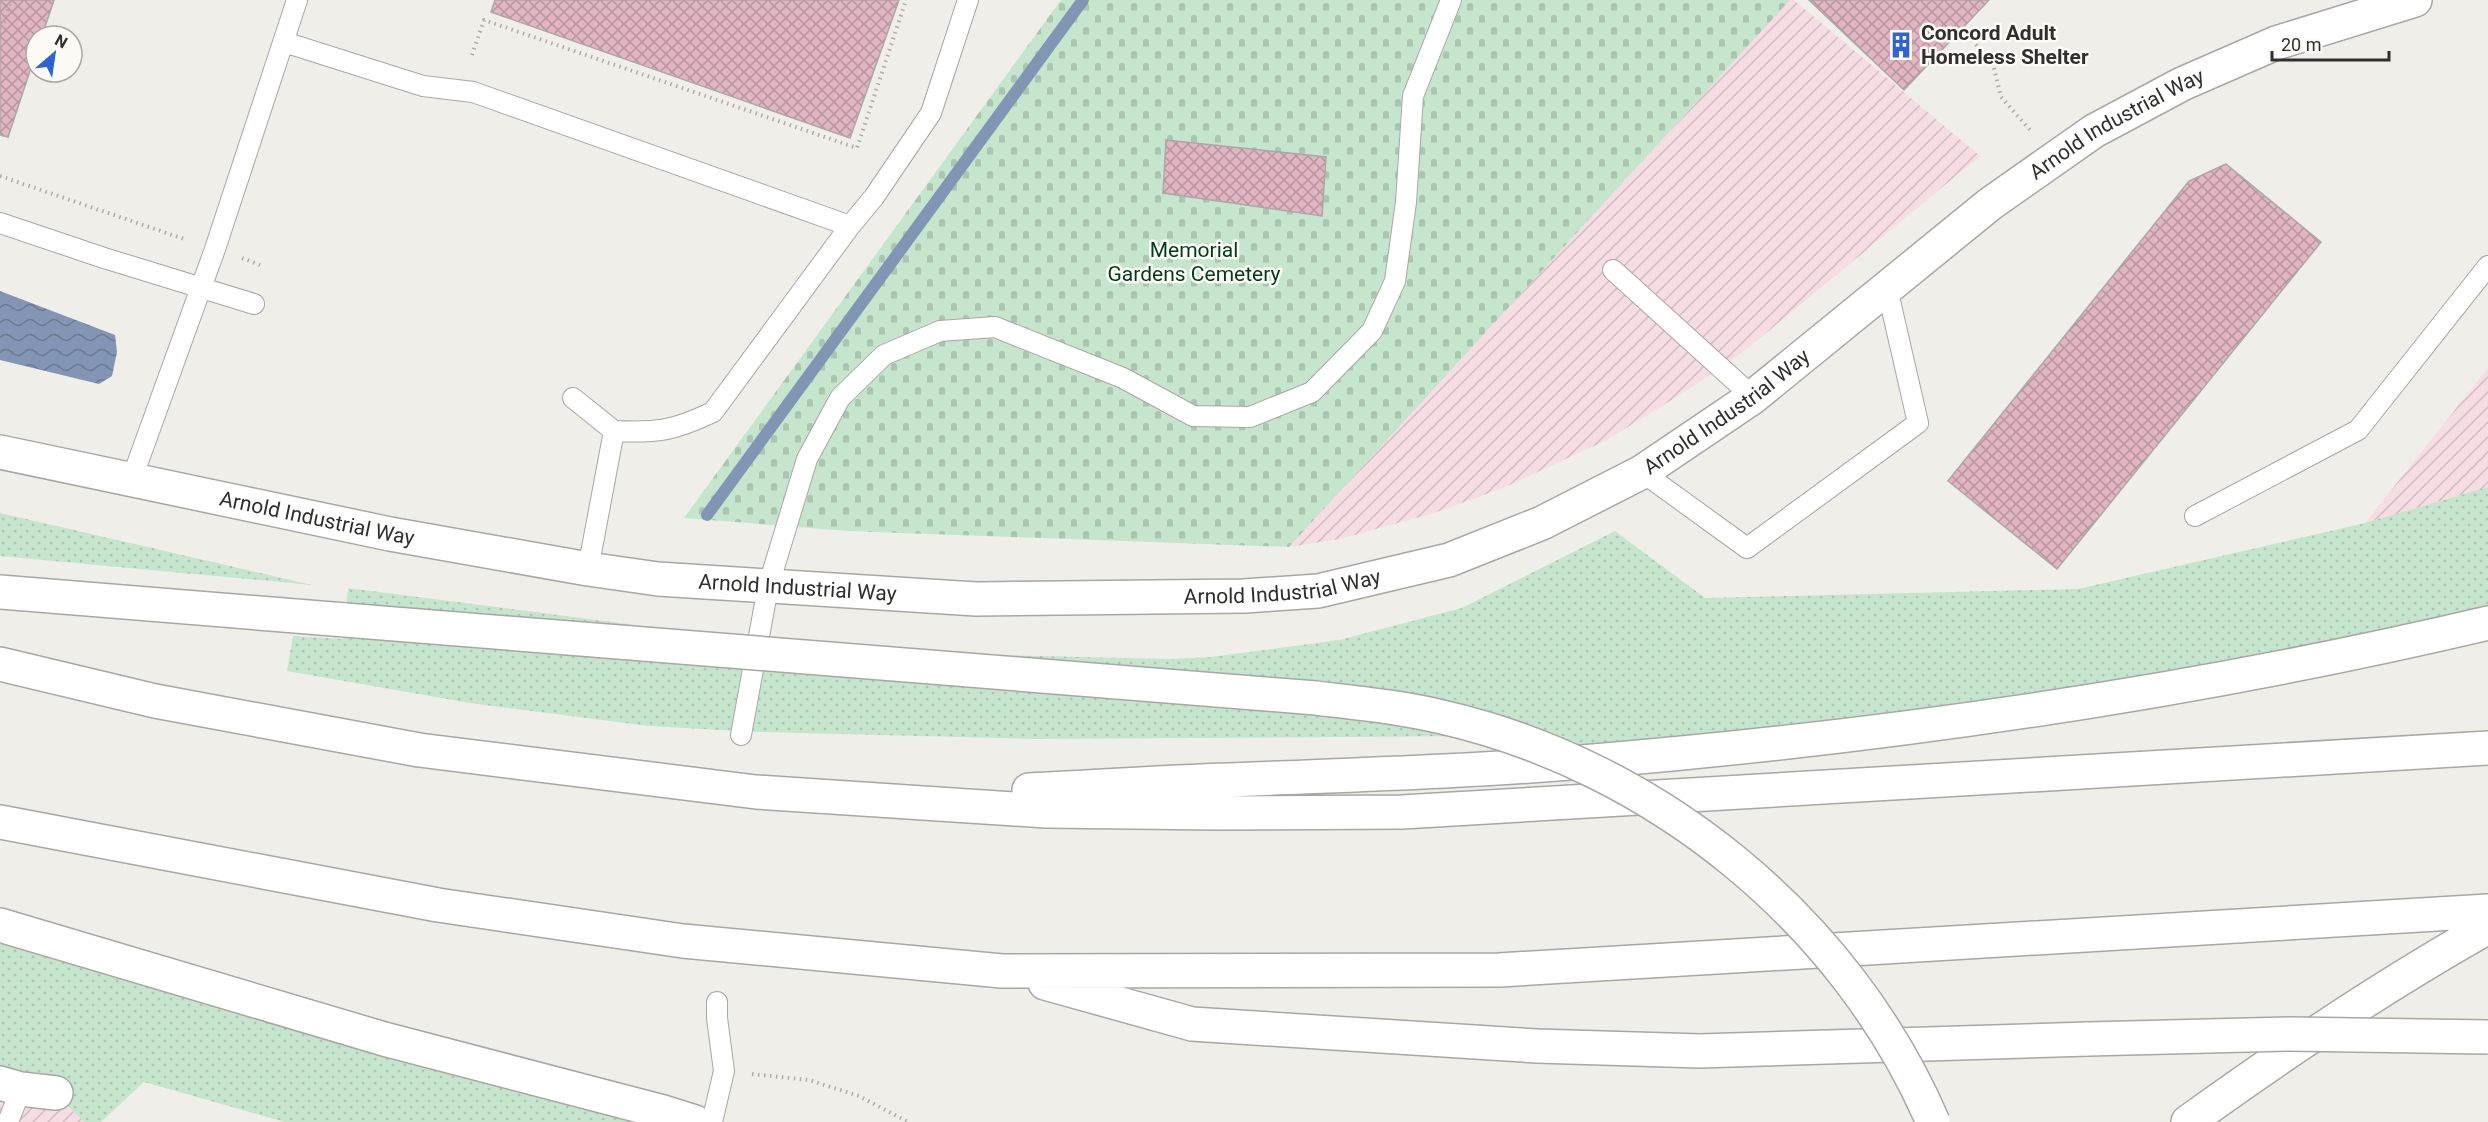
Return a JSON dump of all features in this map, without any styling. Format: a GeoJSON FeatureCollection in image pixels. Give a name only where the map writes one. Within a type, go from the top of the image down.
{"type":"FeatureCollection","features":[{"type":"Feature","properties":{"kind":"main road","name":"Arnold Industrial Way"},"geometry":{"type":"LineString","coordinates":[[0,452],[390,534],[658,579],[976,599],[1244,596],[1318,591],[1449,560],[1542,523],[1642,472],[1753,397],[1990,204],[2094,131],[2182,84],[2276,43],[2415,0]]}},
{"type":"Feature","properties":{"kind":"main road"},"geometry":{"type":"LineString","coordinates":[[0,592],[1316,698],[1380,705],[1442,717],[1504,734],[1563,757],[1621,784],[1675,818],[1727,855],[1775,897],[1819,943],[1859,993],[1894,1046],[1934,1122]]}},
{"type":"Feature","properties":{"kind":"main road"},"geometry":{"type":"LineString","coordinates":[[862,800],[1226,780],[1401,774],[1583,762],[1772,743],[2104,699],[2275,669],[2488,622]]}},
{"type":"Feature","properties":{"kind":"main road"},"geometry":{"type":"LineString","coordinates":[[0,664],[155,701],[419,750],[692,785],[862,800],[1058,811],[1402,812],[2488,748]]}},
{"type":"Feature","properties":{"kind":"main road"},"geometry":{"type":"LineString","coordinates":[[0,822],[438,905],[683,941],[1002,971],[1499,970],[2488,911]]}},
{"type":"Feature","properties":{"kind":"main road"},"geometry":{"type":"LineString","coordinates":[[0,925],[384,1039],[695,1122]]}},
{"type":"Feature","properties":{"kind":"main road"},"geometry":{"type":"LineString","coordinates":[[2188,1122],[2284,1052],[2422,964],[2488,927]]}},
{"type":"Feature","properties":{"kind":"main road"},"geometry":{"type":"LineString","coordinates":[[1002,971],[1192,1024],[1537,1046],[1711,1051],[2289,1034],[2488,1037]]}},
{"type":"Feature","properties":{"kind":"main road"},"geometry":{"type":"LineString","coordinates":[[11,1086],[56,1093]]}},
{"type":"Feature","properties":{"kind":"lane"},"geometry":{"type":"LineString","coordinates":[[131,481],[215,249],[297,0]]}},
{"type":"Feature","properties":{"kind":"lane"},"geometry":{"type":"LineString","coordinates":[[573,398],[614,431],[653,432],[686,425],[713,412],[850,226],[874,197],[931,113],[968,0]]}},
{"type":"Feature","properties":{"kind":"lane"},"geometry":{"type":"LineString","coordinates":[[741,735],[768,587],[807,459],[840,398],[884,355],[940,331],[995,327],[1123,378],[1193,416],[1250,417],[1312,392],[1372,331],[1395,281],[1406,202],[1413,96],[1450,0]]}},
{"type":"Feature","properties":{"kind":"lane"},"geometry":{"type":"LineString","coordinates":[[284,42],[423,87],[473,92],[850,226]]}},
{"type":"Feature","properties":{"kind":"lane"},"geometry":{"type":"LineString","coordinates":[[0,223],[254,304]]}},
{"type":"Feature","properties":{"kind":"lane"},"geometry":{"type":"LineString","coordinates":[[2195,516],[2358,429],[2488,266]]}},
{"type":"Feature","properties":{"kind":"lane"},"geometry":{"type":"LineString","coordinates":[[1612,270],[1753,397]]}},
{"type":"Feature","properties":{"kind":"lane"},"geometry":{"type":"LineString","coordinates":[[1642,472],[1747,548],[1918,423],[1887,288]]}},
{"type":"Feature","properties":{"kind":"lane"},"geometry":{"type":"LineString","coordinates":[[588,569],[614,431]]}},
{"type":"Feature","properties":{"kind":"lane"},"geometry":{"type":"LineString","coordinates":[[712,1122],[724,1071],[717,1002]]}},
{"type":"Feature","properties":{"kind":"lane"},"geometry":{"type":"LineString","coordinates":[[8,1122],[11,1086]]}},
{"type":"Feature","properties":{"kind":"path"},"geometry":{"type":"LineString","coordinates":[[0,34],[11,0]]}},
{"type":"Feature","properties":{"kind":"path"},"geometry":{"type":"LineString","coordinates":[[472,55],[484,20],[857,148],[906,0]]}},
{"type":"Feature","properties":{"kind":"path"},"geometry":{"type":"LineString","coordinates":[[1964,31],[1993,64],[2001,97],[2055,158]]}},
{"type":"Feature","properties":{"kind":"path"},"geometry":{"type":"LineString","coordinates":[[0,176],[260,264]]}},
{"type":"Feature","properties":{"kind":"path"},"geometry":{"type":"LineString","coordinates":[[724,1071],[809,1080],[859,1096],[908,1122]]}},
{"type":"Feature","properties":{"kind":"shaded area"},"geometry":{"type":"Polygon","coordinates":[[[1790,0],[1794,0],[1980,156],[1748,348],[1694,386],[1607,440],[1503,488],[1434,513],[1340,539],[1289,547],[1790,0]]]}},
{"type":"Feature","properties":{"kind":"shaded area"},"geometry":{"type":"Polygon","coordinates":[[[2488,368],[2488,487],[2365,523],[2488,368]]]}},
{"type":"Feature","properties":{"kind":"shaded area"},"geometry":{"type":"Polygon","coordinates":[[[0,1083],[56,1093],[84,1122],[0,1122],[0,1083]]]}},
{"type":"Feature","properties":{"kind":"green space","name":"Memorial Gardens Cemetery"},"geometry":{"type":"Polygon","coordinates":[[[1061,0],[1790,0],[1289,547],[848,531],[684,518],[1061,0]]]}},
{"type":"Feature","properties":{"kind":"green space"},"geometry":{"type":"Polygon","coordinates":[[[2488,487],[2488,623],[2414,640],[1583,762],[1492,736],[1037,739],[758,732],[649,726],[470,703],[287,671],[293,636],[343,639],[348,588],[643,626],[956,654],[1170,659],[1211,657],[1339,640],[1462,608],[1615,531],[1705,598],[2078,589],[2365,523],[2488,487]]]}},
{"type":"Feature","properties":{"kind":"green space"},"geometry":{"type":"Polygon","coordinates":[[[0,513],[312,585],[0,556],[0,513]]]}},
{"type":"Feature","properties":{"kind":"green space"},"geometry":{"type":"Polygon","coordinates":[[[0,925],[659,1122],[285,1122],[144,1082],[101,1122],[84,1122],[55,1093],[0,1083],[0,925]]]}},
{"type":"Feature","properties":{"kind":"water"},"geometry":{"type":"Polygon","coordinates":[[[0,291],[115,335],[117,352],[112,376],[99,384],[0,360],[0,291]]]}},
{"type":"Feature","properties":{"kind":"building"},"geometry":{"type":"Polygon","coordinates":[[[0,0],[54,0],[46,24],[24,24],[26,84],[8,137],[0,135],[0,0]]]}},
{"type":"Feature","properties":{"kind":"building"},"geometry":{"type":"Polygon","coordinates":[[[495,0],[899,0],[850,138],[491,12],[495,0]]]}},
{"type":"Feature","properties":{"kind":"building","name":"Concord Adult Homeless Shelter"},"geometry":{"type":"Polygon","coordinates":[[[1809,0],[1989,0],[1904,90],[1809,0]]]}},
{"type":"Feature","properties":{"kind":"building"},"geometry":{"type":"Polygon","coordinates":[[[1166,140],[1326,157],[1322,216],[1163,193],[1166,140]]]}},
{"type":"Feature","properties":{"kind":"building"},"geometry":{"type":"Polygon","coordinates":[[[2226,164],[2321,242],[2057,569],[1948,481],[2189,181],[2226,164]]]}},
{"type":"Feature","properties":{"kind":"waterway"},"geometry":{"type":"LineString","coordinates":[[707,515],[1083,0]]}},
{"type":"Feature","properties":{"kind":"place","name":"Concord Adult Homeless Shelter"},"geometry":{"type":"Point","coordinates":[1901,45]}}]}
